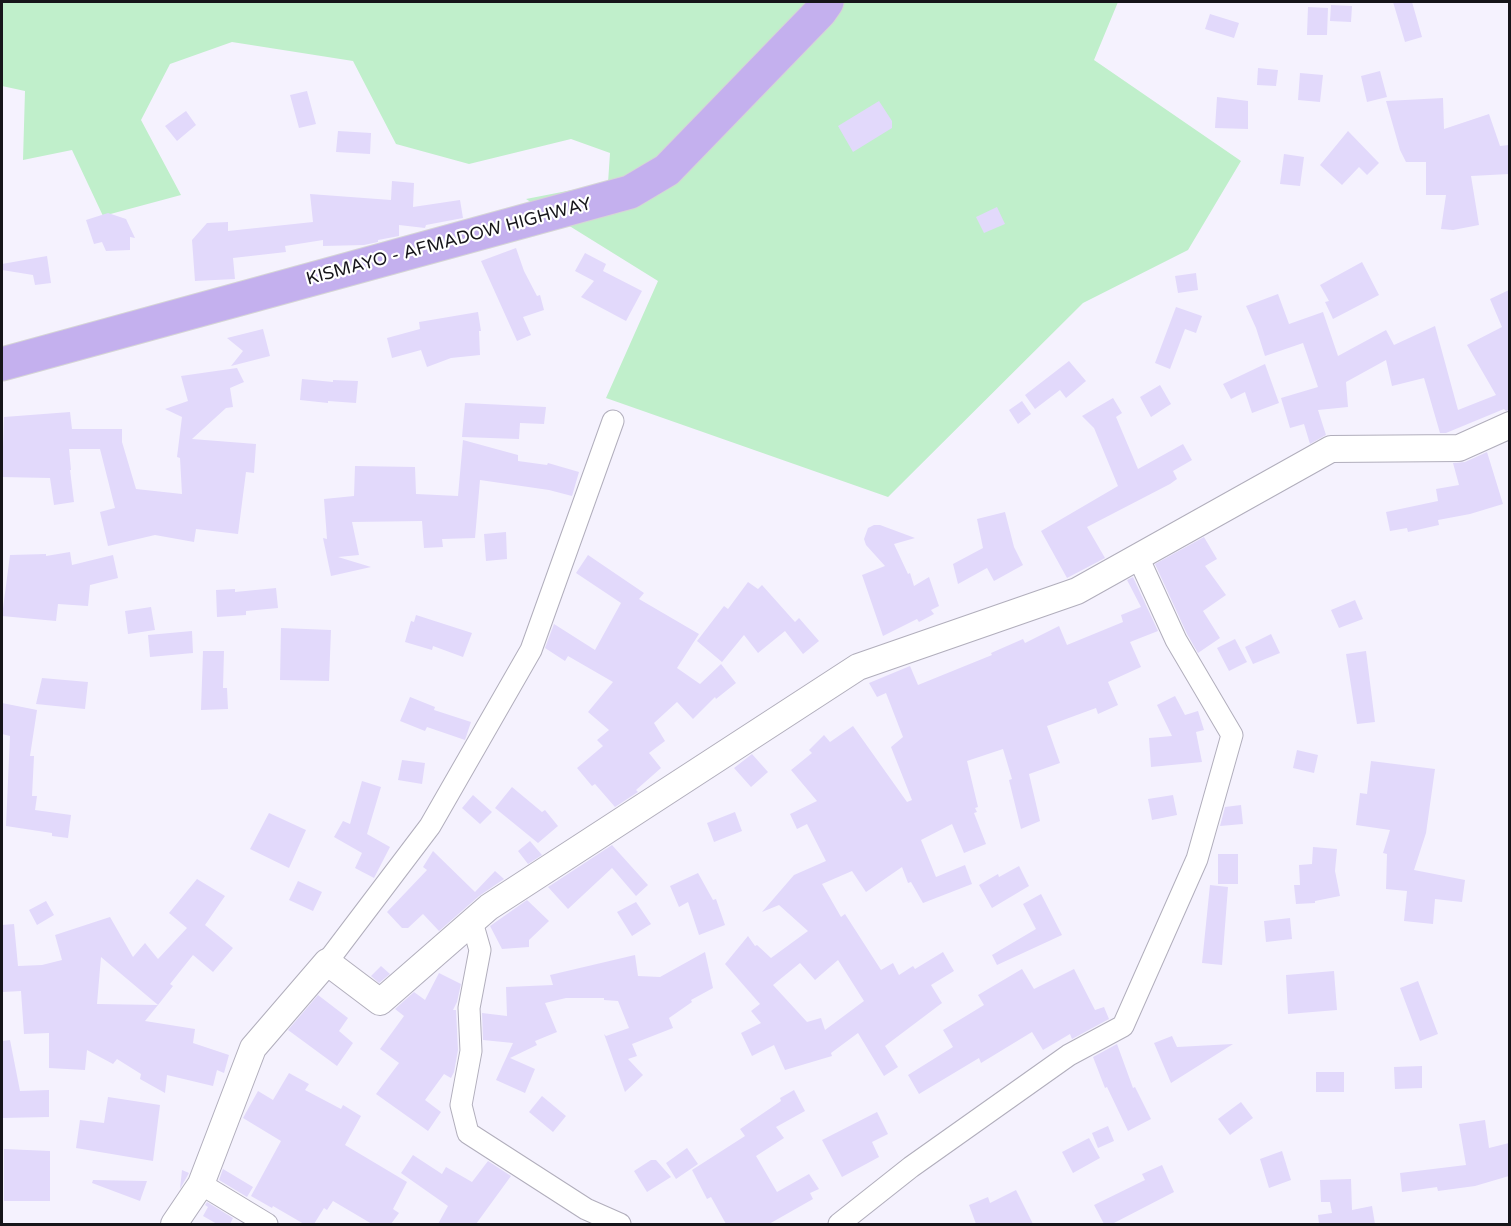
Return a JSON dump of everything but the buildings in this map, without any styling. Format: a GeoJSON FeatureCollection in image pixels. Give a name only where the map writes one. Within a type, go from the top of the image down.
{"type":"FeatureCollection","features":[{"type":"Feature","properties":{"kind":"main road","name":"KISMAYO - AFMADOW HIGHWAY"},"geometry":{"type":"LineString","coordinates":[[2,364],[630,192],[667,170],[820,12],[827,2]]}},
{"type":"Feature","properties":{"kind":"street"},"geometry":{"type":"LineString","coordinates":[[174,1224],[201,1184],[253,1048],[327,962],[430,826],[531,650],[613,421]]}},
{"type":"Feature","properties":{"kind":"street"},"geometry":{"type":"LineString","coordinates":[[327,962],[380,1002],[489,907],[858,668],[1077,591],[1331,449],[1459,448],[1509,425]]}},
{"type":"Feature","properties":{"kind":"street"},"geometry":{"type":"LineString","coordinates":[[839,1224],[911,1167],[1069,1055],[1124,1026],[1197,859],[1232,735],[1176,640],[1138,557]]}},
{"type":"Feature","properties":{"kind":"street"},"geometry":{"type":"LineString","coordinates":[[472,922],[480,950],[469,1008],[471,1051],[461,1105],[468,1133],[586,1209],[620,1224]]}},
{"type":"Feature","properties":{"kind":"street"},"geometry":{"type":"LineString","coordinates":[[201,1184],[267,1224]]}},
{"type":"Feature","properties":{"kind":"green space"},"geometry":{"type":"Polygon","coordinates":[[[2,2],[1118,2],[1094,60],[1241,161],[1188,250],[1083,303],[888,497],[606,398],[658,281],[526,199],[608,183],[610,153],[571,139],[469,164],[396,144],[353,61],[232,42],[170,64],[141,120],[181,195],[103,216],[72,150],[23,160],[25,91],[2,86],[2,2]]]}}]}
